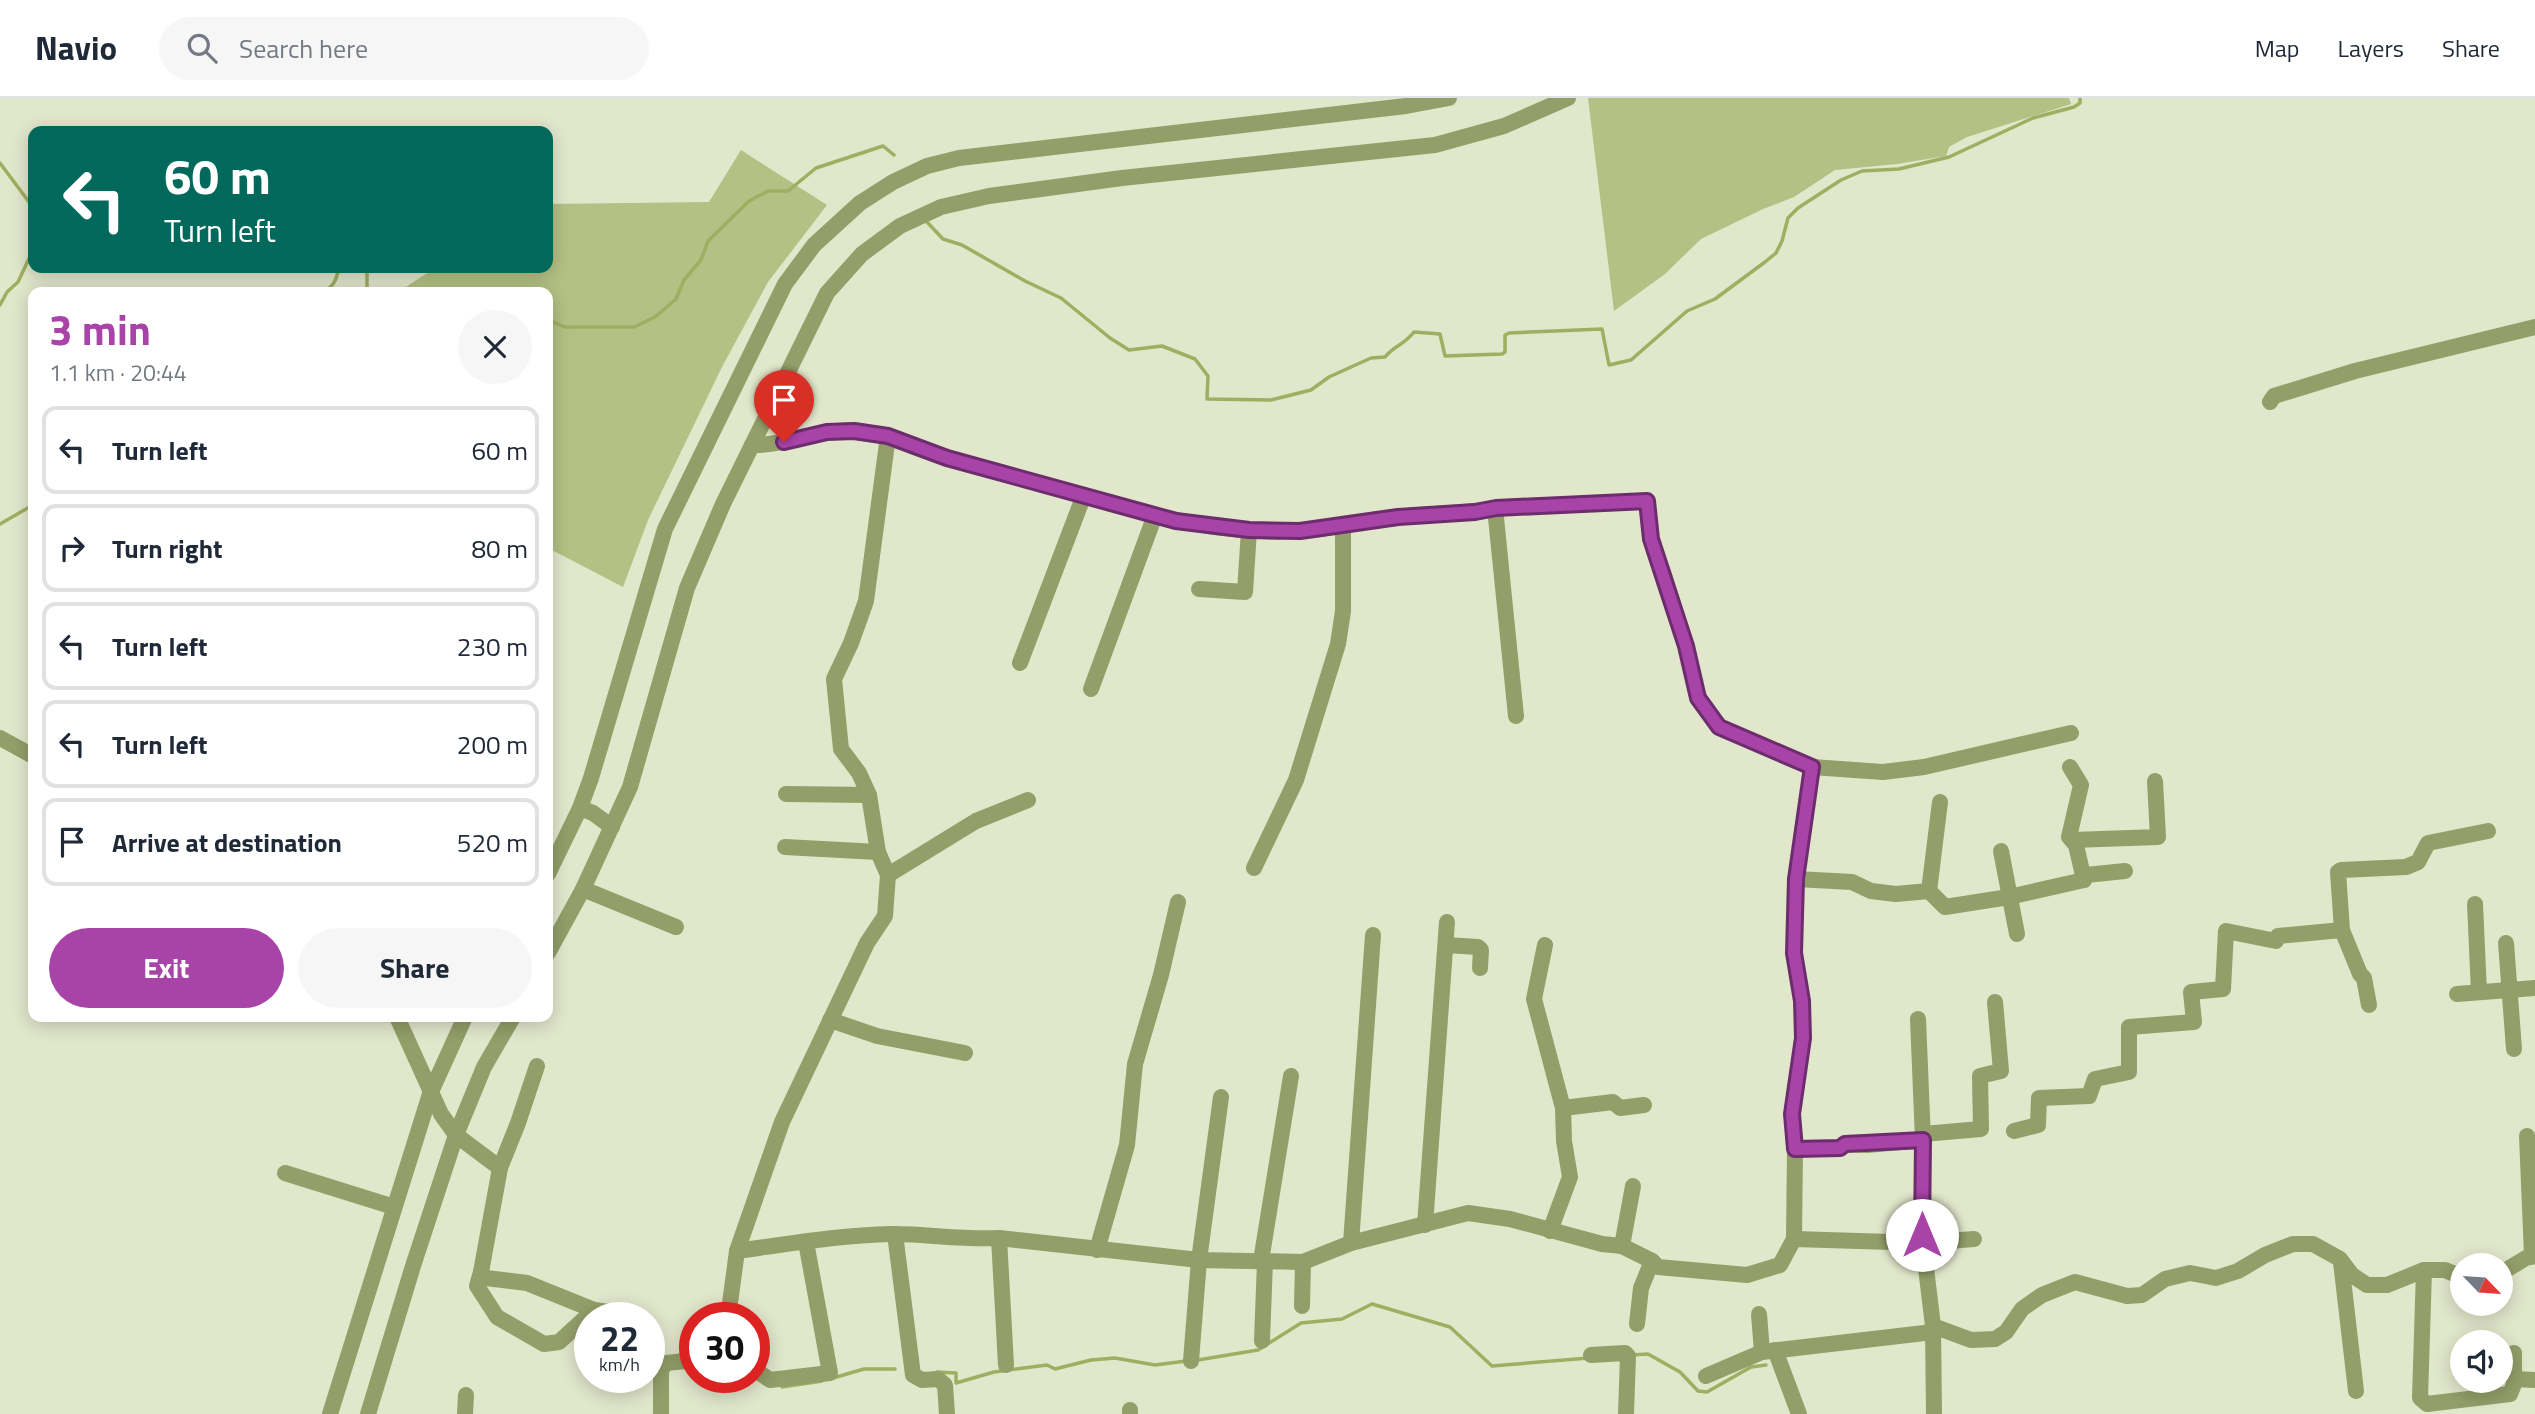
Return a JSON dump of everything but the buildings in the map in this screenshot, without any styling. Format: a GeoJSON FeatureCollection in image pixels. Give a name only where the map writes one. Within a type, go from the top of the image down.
{"type":"FeatureCollection","features":[{"type":"Feature","properties":{"kind":"street"},"geometry":{"type":"LineString","coordinates":[[553,944],[583,889],[630,787],[687,588],[723,504],[827,293],[862,254],[900,226],[941,207],[989,196],[1122,178],[1435,145],[1504,126],[1568,98]]}},
{"type":"Feature","properties":{"kind":"street"},"geometry":{"type":"LineString","coordinates":[[553,864],[580,808],[665,529],[785,284],[814,245],[860,203],[893,182],[927,166],[959,158],[1406,106],[1441,99]]}},
{"type":"Feature","properties":{"kind":"street"},"geometry":{"type":"LineString","coordinates":[[2270,402],[2274,396],[2356,371],[2535,327]]}},
{"type":"Feature","properties":{"kind":"street"},"geometry":{"type":"LineString","coordinates":[[752,445],[765,445],[827,432],[854,431],[888,436],[947,458],[1176,521],[1249,530],[1300,531],[1398,517],[1496,508],[1647,501],[1651,539],[1686,646],[1698,698],[1719,727],[1812,767],[1883,772],[1924,767],[2071,733]]}},
{"type":"Feature","properties":{"kind":"street"},"geometry":{"type":"LineString","coordinates":[[730,1302],[737,1251],[782,1122],[867,943],[885,916],[888,875],[878,852],[869,795],[859,773],[841,749],[834,679],[866,601],[888,436]]}},
{"type":"Feature","properties":{"kind":"street"},"geometry":{"type":"LineString","coordinates":[[1020,663],[1084,495]]}},
{"type":"Feature","properties":{"kind":"street"},"geometry":{"type":"LineString","coordinates":[[1496,508],[1516,716]]}},
{"type":"Feature","properties":{"kind":"street"},"geometry":{"type":"LineString","coordinates":[[1091,689],[1155,515]]}},
{"type":"Feature","properties":{"kind":"street"},"geometry":{"type":"LineString","coordinates":[[1254,868],[1296,780],[1338,644],[1343,611],[1343,526]]}},
{"type":"Feature","properties":{"kind":"street"},"geometry":{"type":"LineString","coordinates":[[1199,589],[1245,592],[1249,530]]}},
{"type":"Feature","properties":{"kind":"street"},"geometry":{"type":"LineString","coordinates":[[0,738],[28,753]]}},
{"type":"Feature","properties":{"kind":"street"},"geometry":{"type":"LineString","coordinates":[[737,1251],[850,1236],[895,1234],[999,1238],[1199,1260],[1303,1262],[1351,1243],[1468,1213],[1510,1219],[1602,1244],[1622,1246],[1652,1261],[1658,1268],[1747,1275],[1780,1265],[1794,1239],[1795,1149],[1792,1114],[1803,1038],[1802,1001],[1794,953],[1796,879],[1812,767]]}},
{"type":"Feature","properties":{"kind":"street"},"geometry":{"type":"LineString","coordinates":[[2070,768],[2081,785],[2069,837],[2076,845],[2084,880]]}},
{"type":"Feature","properties":{"kind":"street"},"geometry":{"type":"LineString","coordinates":[[2072,840],[2158,836],[2155,781]]}},
{"type":"Feature","properties":{"kind":"street"},"geometry":{"type":"LineString","coordinates":[[786,794],[869,795]]}},
{"type":"Feature","properties":{"kind":"street"},"geometry":{"type":"LineString","coordinates":[[888,875],[976,821],[1028,800]]}},
{"type":"Feature","properties":{"kind":"street"},"geometry":{"type":"LineString","coordinates":[[1929,891],[1940,802]]}},
{"type":"Feature","properties":{"kind":"street"},"geometry":{"type":"LineString","coordinates":[[580,808],[593,813],[612,827]]}},
{"type":"Feature","properties":{"kind":"street"},"geometry":{"type":"LineString","coordinates":[[2369,1004],[2364,978],[2342,930],[2338,873],[2341,870],[2406,867],[2418,862],[2428,842],[2488,831]]}},
{"type":"Feature","properties":{"kind":"street"},"geometry":{"type":"LineString","coordinates":[[785,847],[878,852]]}},
{"type":"Feature","properties":{"kind":"street"},"geometry":{"type":"LineString","coordinates":[[2001,851],[2017,934]]}},
{"type":"Feature","properties":{"kind":"street"},"geometry":{"type":"LineString","coordinates":[[1929,891],[1945,908],[2084,880],[2086,875],[2125,871]]}},
{"type":"Feature","properties":{"kind":"street"},"geometry":{"type":"LineString","coordinates":[[1796,879],[1852,883],[1871,891],[1896,894],[1929,891]]}},
{"type":"Feature","properties":{"kind":"street"},"geometry":{"type":"LineString","coordinates":[[583,889],[676,927]]}},
{"type":"Feature","properties":{"kind":"street"},"geometry":{"type":"LineString","coordinates":[[1097,1250],[1127,1145],[1135,1064],[1161,975],[1178,902]]}},
{"type":"Feature","properties":{"kind":"street"},"geometry":{"type":"LineString","coordinates":[[2475,904],[2479,992]]}},
{"type":"Feature","properties":{"kind":"street"},"geometry":{"type":"LineString","coordinates":[[1425,1225],[1447,922]]}},
{"type":"Feature","properties":{"kind":"street"},"geometry":{"type":"LineString","coordinates":[[2014,1131],[2038,1125],[2037,1098],[2089,1096],[2093,1080],[2129,1072],[2129,1027],[2194,1022],[2191,992],[2223,989],[2226,930],[2276,941],[2279,936],[2342,930]]}},
{"type":"Feature","properties":{"kind":"street"},"geometry":{"type":"LineString","coordinates":[[1351,1243],[1373,935]]}},
{"type":"Feature","properties":{"kind":"street"},"geometry":{"type":"LineString","coordinates":[[2506,943],[2514,1049]]}},
{"type":"Feature","properties":{"kind":"street"},"geometry":{"type":"LineString","coordinates":[[1446,945],[1479,947],[1480,968]]}},
{"type":"Feature","properties":{"kind":"street"},"geometry":{"type":"LineString","coordinates":[[1545,945],[1534,999],[1563,1108],[1564,1141],[1570,1180],[1550,1231]]}},
{"type":"Feature","properties":{"kind":"street"},"geometry":{"type":"LineString","coordinates":[[2457,994],[2535,988]]}},
{"type":"Feature","properties":{"kind":"street"},"geometry":{"type":"LineString","coordinates":[[1795,1149],[1840,1148],[1845,1144],[1981,1129],[1980,1076],[2001,1071],[1995,1002]]}},
{"type":"Feature","properties":{"kind":"street"},"geometry":{"type":"LineString","coordinates":[[1918,1019],[1923,1137],[1923,1243],[1933,1329],[1934,1414]]}},
{"type":"Feature","properties":{"kind":"street"},"geometry":{"type":"LineString","coordinates":[[830,1020],[877,1036],[965,1053]]}},
{"type":"Feature","properties":{"kind":"street"},"geometry":{"type":"LineString","coordinates":[[399,1022],[441,1114],[456,1135],[500,1168]]}},
{"type":"Feature","properties":{"kind":"street"},"geometry":{"type":"LineString","coordinates":[[330,1414],[430,1094],[463,1022]]}},
{"type":"Feature","properties":{"kind":"street"},"geometry":{"type":"LineString","coordinates":[[368,1414],[456,1135],[484,1067],[510,1022]]}},
{"type":"Feature","properties":{"kind":"street"},"geometry":{"type":"LineString","coordinates":[[537,1066],[500,1168],[481,1272],[476,1281],[497,1317],[544,1344],[559,1342],[574,1328]]}},
{"type":"Feature","properties":{"kind":"street"},"geometry":{"type":"LineString","coordinates":[[1262,1341],[1263,1261],[1291,1076]]}},
{"type":"Feature","properties":{"kind":"street"},"geometry":{"type":"LineString","coordinates":[[1191,1361],[1199,1260],[1222,1097]]}},
{"type":"Feature","properties":{"kind":"street"},"geometry":{"type":"LineString","coordinates":[[1563,1108],[1612,1102],[1620,1108],[1644,1105]]}},
{"type":"Feature","properties":{"kind":"street"},"geometry":{"type":"LineString","coordinates":[[2513,1266],[2533,1256],[2527,1136]]}},
{"type":"Feature","properties":{"kind":"street"},"geometry":{"type":"LineString","coordinates":[[285,1173],[394,1206]]}},
{"type":"Feature","properties":{"kind":"street"},"geometry":{"type":"LineString","coordinates":[[1622,1246],[1633,1186]]}},
{"type":"Feature","properties":{"kind":"street"},"geometry":{"type":"LineString","coordinates":[[895,1234],[913,1375],[922,1380],[938,1379],[945,1385],[947,1414]]}},
{"type":"Feature","properties":{"kind":"street"},"geometry":{"type":"LineString","coordinates":[[999,1238],[1006,1365]]}},
{"type":"Feature","properties":{"kind":"street"},"geometry":{"type":"LineString","coordinates":[[1794,1239],[1923,1243],[1974,1239]]}},
{"type":"Feature","properties":{"kind":"street"},"geometry":{"type":"LineString","coordinates":[[770,1380],[830,1373],[806,1242]]}},
{"type":"Feature","properties":{"kind":"street"},"geometry":{"type":"LineString","coordinates":[[1706,1376],[1769,1351],[1933,1329],[1971,1340],[1995,1339],[2006,1332],[2022,1309],[2042,1294],[2075,1282],[2127,1296],[2142,1295],[2165,1279],[2190,1273],[2216,1278],[2238,1271],[2265,1255],[2293,1244],[2313,1244],[2340,1259],[2352,1275],[2367,1285],[2387,1285],[2424,1270],[2450,1272]]}},
{"type":"Feature","properties":{"kind":"street"},"geometry":{"type":"LineString","coordinates":[[2340,1259],[2356,1391]]}},
{"type":"Feature","properties":{"kind":"street"},"geometry":{"type":"LineString","coordinates":[[1637,1324],[1641,1288],[1652,1261]]}},
{"type":"Feature","properties":{"kind":"street"},"geometry":{"type":"LineString","coordinates":[[1303,1262],[1303,1306]]}},
{"type":"Feature","properties":{"kind":"street"},"geometry":{"type":"LineString","coordinates":[[2424,1270],[2420,1398],[2423,1402],[2427,1404],[2510,1394],[2514,1379],[2515,1353]]}},
{"type":"Feature","properties":{"kind":"street"},"geometry":{"type":"LineString","coordinates":[[481,1272],[486,1278],[527,1283],[574,1302]]}},
{"type":"Feature","properties":{"kind":"street"},"geometry":{"type":"LineString","coordinates":[[1759,1314],[1769,1351],[1799,1414]]}},
{"type":"Feature","properties":{"kind":"street"},"geometry":{"type":"LineString","coordinates":[[1591,1355],[1626,1353],[1628,1356],[1626,1414]]}},
{"type":"Feature","properties":{"kind":"street"},"geometry":{"type":"LineString","coordinates":[[662,1414],[661,1370],[666,1363],[679,1362]]}},
{"type":"Feature","properties":{"kind":"street"},"geometry":{"type":"LineString","coordinates":[[2514,1379],[2535,1380]]}},
{"type":"Feature","properties":{"kind":"street"},"geometry":{"type":"LineString","coordinates":[[466,1395],[466,1414]]}},
{"type":"Feature","properties":{"kind":"green space"},"geometry":{"type":"Polygon","coordinates":[[[1588,98],[2069,98],[2071,104],[1967,137],[1949,147],[1946,156],[1835,170],[1794,197],[1701,239],[1665,274],[1614,311],[1588,98]]]}},
{"type":"Feature","properties":{"kind":"green space"},"geometry":{"type":"Polygon","coordinates":[[[741,150],[827,205],[768,282],[722,367],[648,520],[623,587],[553,551],[553,287],[406,287],[427,273],[553,273],[553,204],[709,202],[741,150]]]}},
{"type":"Feature","properties":{"kind":"waterway"},"geometry":{"type":"LineString","coordinates":[[927,222],[943,239],[962,245],[1061,298],[1129,350],[1162,346],[1195,359],[1208,376],[1207,399],[1271,400],[1311,390],[1329,377],[1371,358],[1385,357],[1414,332],[1440,334],[1445,356],[1502,354],[1505,352],[1505,335],[1509,333],[1602,329],[1609,365],[1631,360],[1687,311],[1715,299],[1765,262],[1776,253],[1788,218],[1798,208],[1841,180],[1862,171],[1899,169],[1949,157],[2033,118],[2074,107],[2080,103],[2080,98]]}},
{"type":"Feature","properties":{"kind":"waterway"},"geometry":{"type":"LineString","coordinates":[[553,322],[565,327],[634,327],[655,317],[676,299],[684,280],[701,260],[708,241],[749,201],[768,191],[788,191],[816,168],[883,146],[894,155]]}},
{"type":"Feature","properties":{"kind":"waterway"},"geometry":{"type":"LineString","coordinates":[[0,163],[28,201]]}},
{"type":"Feature","properties":{"kind":"waterway"},"geometry":{"type":"LineString","coordinates":[[0,305],[7,292],[18,282],[28,261]]}},
{"type":"Feature","properties":{"kind":"waterway"},"geometry":{"type":"LineString","coordinates":[[330,287],[338,273]]}},
{"type":"Feature","properties":{"kind":"waterway"},"geometry":{"type":"LineString","coordinates":[[367,273],[367,287]]}},
{"type":"Feature","properties":{"kind":"waterway"},"geometry":{"type":"LineString","coordinates":[[0,524],[28,508]]}},
{"type":"Feature","properties":{"kind":"waterway"},"geometry":{"type":"LineString","coordinates":[[1198,1360],[1258,1350],[1301,1323],[1342,1319],[1372,1304],[1450,1327],[1492,1366],[1589,1358]]}},
{"type":"Feature","properties":{"kind":"waterway"},"geometry":{"type":"LineString","coordinates":[[1631,1355],[1648,1354],[1680,1372],[1698,1391],[1707,1392],[1751,1367],[1766,1365]]}},
{"type":"Feature","properties":{"kind":"waterway"},"geometry":{"type":"LineString","coordinates":[[937,1372],[956,1373],[956,1383],[994,1372],[1047,1365],[1055,1369],[1091,1360],[1115,1358],[1155,1365],[1186,1361]]}},
{"type":"Feature","properties":{"kind":"waterway"},"geometry":{"type":"LineString","coordinates":[[833,1378],[864,1369],[895,1369]]}},
{"type":"Feature","properties":{"kind":"waterway"},"geometry":{"type":"LineString","coordinates":[[782,1387],[822,1381]]}},
{"type":"Feature","properties":{"kind":"route"},"geometry":{"type":"LineString","coordinates":[[784,442],[827,432],[854,431],[888,436],[947,458],[1176,521],[1249,530],[1300,531],[1398,517],[1496,508],[1597,501],[1647,501],[1651,539],[1686,646],[1698,698],[1719,727],[1812,767],[1805,832],[1796,879],[1794,953],[1802,1001],[1803,1038],[1792,1114],[1795,1149],[1840,1148],[1845,1144],[1867,1145],[1923,1140],[1922,1235]]}}]}
